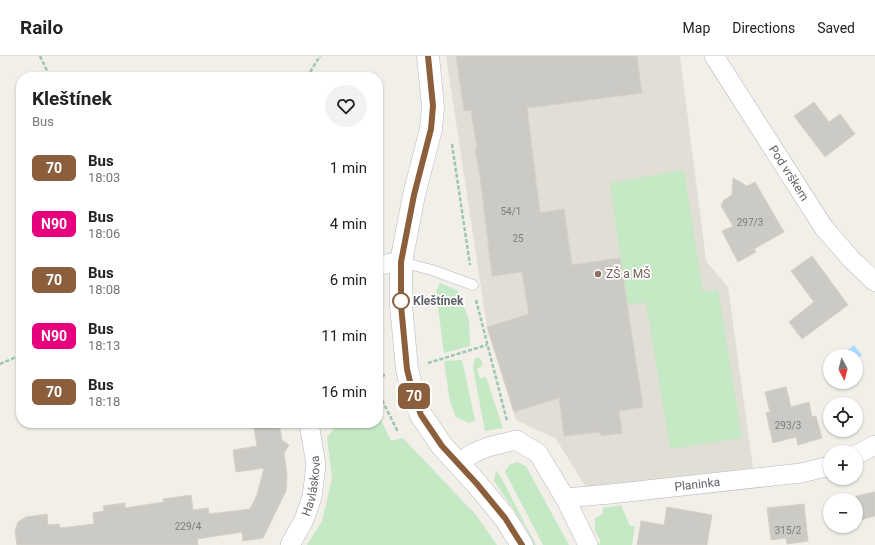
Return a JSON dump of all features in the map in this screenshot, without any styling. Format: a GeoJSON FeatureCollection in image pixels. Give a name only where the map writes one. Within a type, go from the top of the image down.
{"type":"FeatureCollection","features":[{"type":"Feature","properties":{"kind":"street"},"geometry":{"type":"LineString","coordinates":[[428,56],[433,106],[431,129],[414,195],[401,262],[401,305],[407,369],[413,394],[421,415],[442,446],[505,518],[522,545]]}},
{"type":"Feature","properties":{"kind":"street","name":"Pod vrškem"},"geometry":{"type":"LineString","coordinates":[[714,56],[824,228],[852,260],[875,282]]}},
{"type":"Feature","properties":{"kind":"street"},"geometry":{"type":"LineString","coordinates":[[383,264],[401,262]]}},
{"type":"Feature","properties":{"kind":"street","name":"Havláskova"},"geometry":{"type":"LineString","coordinates":[[290,545],[304,520],[312,497],[316,465],[310,428]]}},
{"type":"Feature","properties":{"kind":"street"},"geometry":{"type":"LineString","coordinates":[[458,464],[473,453],[488,447],[516,440],[538,453],[565,498],[588,545]]}},
{"type":"Feature","properties":{"kind":"street"},"geometry":{"type":"LineString","coordinates":[[863,451],[875,445]]}},
{"type":"Feature","properties":{"kind":"street","name":"Planinka"},"geometry":{"type":"LineString","coordinates":[[565,498],[801,473],[823,468]]}},
{"type":"Feature","properties":{"kind":"lane"},"geometry":{"type":"LineString","coordinates":[[401,262],[432,270],[473,285]]}},
{"type":"Feature","properties":{"kind":"path"},"geometry":{"type":"LineString","coordinates":[[40,56],[48,72]]}},
{"type":"Feature","properties":{"kind":"path"},"geometry":{"type":"LineString","coordinates":[[309,72],[320,56]]}},
{"type":"Feature","properties":{"kind":"path"},"geometry":{"type":"LineString","coordinates":[[439,359],[487,345]]}},
{"type":"Feature","properties":{"kind":"path"},"geometry":{"type":"LineString","coordinates":[[0,364],[16,357]]}},
{"type":"Feature","properties":{"kind":"shaded area","name":"ZŠ a MŠ"},"geometry":{"type":"Polygon","coordinates":[[[446,56],[680,56],[706,261],[728,287],[753,468],[586,487],[556,439],[516,420],[487,327],[446,56]]]}},
{"type":"Feature","properties":{"kind":"green space"},"geometry":{"type":"Polygon","coordinates":[[[684,170],[703,292],[718,290],[742,438],[670,449],[646,302],[627,305],[610,183],[684,170]]]}},
{"type":"Feature","properties":{"kind":"green space"},"geometry":{"type":"Polygon","coordinates":[[[440,283],[457,290],[469,320],[470,346],[444,353],[436,292],[440,283]]]}},
{"type":"Feature","properties":{"kind":"green space"},"geometry":{"type":"Polygon","coordinates":[[[475,358],[480,358],[483,365],[477,369],[480,378],[486,377],[503,428],[485,431],[473,368],[475,358]]]}},
{"type":"Feature","properties":{"kind":"green space"},"geometry":{"type":"Polygon","coordinates":[[[462,360],[475,420],[469,423],[456,417],[450,402],[444,361],[462,360]]]}},
{"type":"Feature","properties":{"kind":"green space"},"geometry":{"type":"Polygon","coordinates":[[[383,424],[391,441],[403,438],[476,515],[497,545],[307,545],[322,521],[332,478],[327,438],[334,428],[383,428],[383,424]]]}},
{"type":"Feature","properties":{"kind":"green space"},"geometry":{"type":"Polygon","coordinates":[[[517,462],[526,466],[569,545],[543,545],[505,472],[509,465],[517,462]]]}},
{"type":"Feature","properties":{"kind":"green space"},"geometry":{"type":"Polygon","coordinates":[[[496,470],[536,545],[534,545],[525,526],[494,481],[496,470]]]}},
{"type":"Feature","properties":{"kind":"green space"},"geometry":{"type":"Polygon","coordinates":[[[621,505],[630,526],[635,526],[632,545],[597,545],[601,542],[595,531],[595,518],[603,514],[603,508],[621,505]]]}},
{"type":"Feature","properties":{"kind":"water"},"geometry":{"type":"Polygon","coordinates":[[[854,345],[857,349],[849,349],[854,345]]]}},
{"type":"Feature","properties":{"kind":"building"},"geometry":{"type":"Polygon","coordinates":[[[456,56],[637,56],[642,93],[527,108],[540,213],[564,209],[572,265],[620,258],[643,407],[619,411],[622,433],[601,436],[600,432],[564,436],[559,398],[514,412],[487,327],[529,314],[522,272],[492,276],[471,110],[464,111],[456,56]]]}},
{"type":"Feature","properties":{"kind":"building"},"geometry":{"type":"Polygon","coordinates":[[[814,102],[829,122],[840,114],[855,134],[825,157],[794,116],[814,102]]]}},
{"type":"Feature","properties":{"kind":"building"},"geometry":{"type":"Polygon","coordinates":[[[733,178],[747,186],[755,182],[784,232],[754,249],[756,252],[738,262],[722,231],[733,226],[721,206],[724,200],[732,195],[733,178]]]}},
{"type":"Feature","properties":{"kind":"building"},"geometry":{"type":"Polygon","coordinates":[[[812,256],[848,305],[802,339],[789,322],[814,302],[791,271],[812,256]]]}},
{"type":"Feature","properties":{"kind":"building"},"geometry":{"type":"Polygon","coordinates":[[[786,387],[791,407],[809,402],[812,417],[816,416],[822,438],[798,445],[796,437],[773,443],[766,413],[770,412],[765,392],[786,387]]]}},
{"type":"Feature","properties":{"kind":"building"},"geometry":{"type":"Polygon","coordinates":[[[254,428],[280,428],[282,440],[289,445],[284,453],[287,475],[286,491],[263,538],[243,541],[242,532],[197,539],[198,545],[17,545],[15,531],[18,522],[26,517],[47,514],[48,525],[59,524],[60,528],[94,524],[93,513],[104,511],[103,506],[125,503],[125,508],[164,502],[163,499],[191,495],[193,510],[208,508],[209,514],[250,509],[257,495],[264,468],[236,472],[233,450],[257,446],[254,428]]]}},
{"type":"Feature","properties":{"kind":"building"},"geometry":{"type":"Polygon","coordinates":[[[875,492],[875,516],[863,519],[863,495],[875,492]]]}},
{"type":"Feature","properties":{"kind":"building"},"geometry":{"type":"Polygon","coordinates":[[[804,504],[808,541],[787,544],[786,538],[771,540],[767,508],[804,504]]]}},
{"type":"Feature","properties":{"kind":"building"},"geometry":{"type":"Polygon","coordinates":[[[667,507],[712,515],[707,545],[637,545],[641,521],[664,525],[667,507]]]}},
{"type":"Feature","properties":{"kind":"bus line","name":"70"},"geometry":{"type":"LineString","coordinates":[[428,56],[433,106],[431,129],[414,195],[401,262],[401,305],[407,369],[413,394],[421,415],[442,446],[477,484],[505,518],[522,545]]}},
{"type":"Feature","properties":{"kind":"place","name":"ZŠ a MŠ"},"geometry":{"type":"Point","coordinates":[598,274]}},
{"type":"Feature","properties":{"kind":"place","name":"Kleštínek"},"geometry":{"type":"Point","coordinates":[401,301]}}]}
